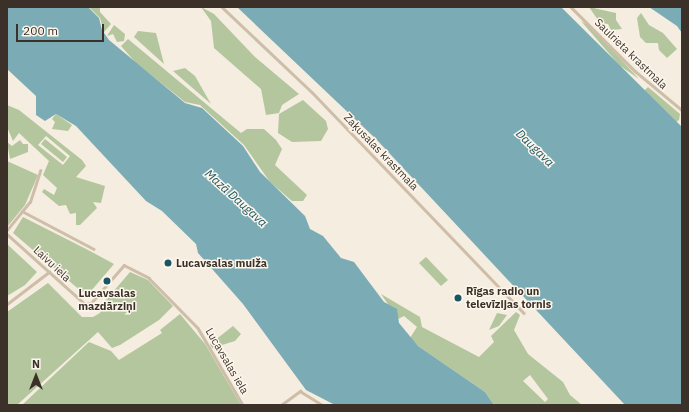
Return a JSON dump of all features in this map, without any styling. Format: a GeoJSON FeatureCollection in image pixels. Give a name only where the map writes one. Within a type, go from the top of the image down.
{"type":"FeatureCollection","features":[{"type":"Feature","properties":{"kind":"street","name":"Zaķusalas krastmala"},"geometry":{"type":"LineString","coordinates":[[222,7],[312,92],[524,313]]}},
{"type":"Feature","properties":{"kind":"street","name":"Saulrieta krastmala"},"geometry":{"type":"LineString","coordinates":[[571,7],[635,71],[682,110]]}},
{"type":"Feature","properties":{"kind":"street"},"geometry":{"type":"LineString","coordinates":[[7,230],[22,211],[37,186],[40,171]]}},
{"type":"Feature","properties":{"kind":"street"},"geometry":{"type":"LineString","coordinates":[[22,211],[94,249]]}},
{"type":"Feature","properties":{"kind":"street","name":"Laivu iela"},"geometry":{"type":"LineString","coordinates":[[7,234],[87,305],[124,265]]}},
{"type":"Feature","properties":{"kind":"street","name":"Lucavsalas iela"},"geometry":{"type":"LineString","coordinates":[[124,265],[149,278],[198,328],[243,405]]}},
{"type":"Feature","properties":{"kind":"street"},"geometry":{"type":"LineString","coordinates":[[7,304],[49,272]]}},
{"type":"Feature","properties":{"kind":"street"},"geometry":{"type":"LineString","coordinates":[[281,405],[300,390],[322,405]]}},
{"type":"Feature","properties":{"kind":"green space"},"geometry":{"type":"Polygon","coordinates":[[[89,7],[100,7],[100,12],[111,24],[104,32],[100,18],[89,7]]]}},
{"type":"Feature","properties":{"kind":"green space"},"geometry":{"type":"Polygon","coordinates":[[[201,7],[214,14],[255,57],[299,94],[282,105],[279,113],[266,115],[261,89],[214,48],[211,21],[201,7]]]}},
{"type":"Feature","properties":{"kind":"green space"},"geometry":{"type":"Polygon","coordinates":[[[589,7],[616,13],[616,20],[622,29],[611,30],[608,24],[600,23],[589,7]]]}},
{"type":"Feature","properties":{"kind":"green space"},"geometry":{"type":"Polygon","coordinates":[[[641,13],[649,25],[663,33],[677,49],[667,58],[659,50],[658,43],[646,43],[640,37],[637,18],[641,13]]]}},
{"type":"Feature","properties":{"kind":"green space"},"geometry":{"type":"Polygon","coordinates":[[[581,21],[591,27],[639,79],[619,65],[581,21]]]}},
{"type":"Feature","properties":{"kind":"green space"},"geometry":{"type":"Polygon","coordinates":[[[114,25],[125,34],[124,41],[117,42],[113,34],[107,36],[114,25]]]}},
{"type":"Feature","properties":{"kind":"green space"},"geometry":{"type":"Polygon","coordinates":[[[138,31],[156,33],[164,64],[134,37],[138,31]]]}},
{"type":"Feature","properties":{"kind":"green space"},"geometry":{"type":"Polygon","coordinates":[[[128,39],[241,133],[247,129],[264,129],[276,140],[282,149],[275,165],[307,195],[303,201],[292,201],[270,182],[244,145],[200,105],[185,102],[136,63],[121,46],[128,39]]]}},
{"type":"Feature","properties":{"kind":"green space"},"geometry":{"type":"Polygon","coordinates":[[[185,68],[195,76],[211,104],[173,71],[185,68]]]}},
{"type":"Feature","properties":{"kind":"green space"},"geometry":{"type":"Polygon","coordinates":[[[648,87],[680,114],[679,120],[675,123],[644,91],[648,87]]]}},
{"type":"Feature","properties":{"kind":"green space"},"geometry":{"type":"Polygon","coordinates":[[[303,100],[326,121],[328,129],[321,141],[292,142],[278,133],[279,114],[303,100]]]}},
{"type":"Feature","properties":{"kind":"green space"},"geometry":{"type":"Polygon","coordinates":[[[7,105],[19,110],[82,160],[86,166],[76,177],[105,186],[101,203],[93,202],[97,208],[80,225],[76,225],[76,213],[70,214],[66,205],[59,206],[42,192],[44,189],[54,195],[57,188],[43,175],[49,161],[19,133],[13,141],[7,127],[7,105]],[[46,136],[38,145],[63,165],[70,156],[46,136]]]}},
{"type":"Feature","properties":{"kind":"green space"},"geometry":{"type":"Polygon","coordinates":[[[56,114],[72,125],[68,131],[52,129],[55,122],[52,119],[56,114]]]}},
{"type":"Feature","properties":{"kind":"green space"},"geometry":{"type":"Polygon","coordinates":[[[45,139],[67,157],[63,162],[41,144],[45,139]]]}},
{"type":"Feature","properties":{"kind":"green space"},"geometry":{"type":"Polygon","coordinates":[[[20,140],[23,144],[28,144],[28,152],[10,159],[7,142],[12,146],[20,140]]]}},
{"type":"Feature","properties":{"kind":"green space"},"geometry":{"type":"Polygon","coordinates":[[[7,161],[38,175],[25,205],[7,227],[7,161]]]}},
{"type":"Feature","properties":{"kind":"green space"},"geometry":{"type":"Polygon","coordinates":[[[23,217],[114,264],[91,291],[82,292],[13,233],[23,217]]]}},
{"type":"Feature","properties":{"kind":"green space"},"geometry":{"type":"Polygon","coordinates":[[[7,244],[37,272],[25,285],[7,296],[7,244]]]}},
{"type":"Feature","properties":{"kind":"green space"},"geometry":{"type":"Polygon","coordinates":[[[426,257],[448,280],[441,286],[419,263],[426,257]]]}},
{"type":"Feature","properties":{"kind":"green space"},"geometry":{"type":"Polygon","coordinates":[[[130,272],[148,280],[173,306],[159,320],[120,345],[112,348],[98,332],[17,405],[7,405],[7,312],[48,283],[82,317],[93,317],[100,313],[101,306],[130,272]]]}},
{"type":"Feature","properties":{"kind":"green space"},"geometry":{"type":"Polygon","coordinates":[[[381,294],[420,317],[422,327],[479,357],[494,342],[491,336],[516,312],[520,315],[514,330],[528,354],[563,382],[570,395],[582,405],[494,405],[485,392],[418,346],[410,338],[417,327],[404,316],[398,319],[381,294]],[[530,375],[523,381],[545,402],[548,399],[530,375]]]}},
{"type":"Feature","properties":{"kind":"green space"},"geometry":{"type":"Polygon","coordinates":[[[497,313],[507,315],[499,326],[489,330],[497,313]]]}},
{"type":"Feature","properties":{"kind":"green space"},"geometry":{"type":"Polygon","coordinates":[[[180,314],[205,344],[241,405],[22,405],[89,342],[111,351],[119,360],[162,333],[160,330],[180,314]]]}},
{"type":"Feature","properties":{"kind":"green space"},"geometry":{"type":"Polygon","coordinates":[[[233,326],[241,334],[235,341],[212,348],[210,344],[233,326]]]}},
{"type":"Feature","properties":{"kind":"water","name":"Mazā Daugava"},"geometry":{"type":"Polygon","coordinates":[[[7,7],[88,7],[99,18],[102,30],[109,40],[185,103],[202,108],[243,146],[260,172],[305,216],[310,229],[323,236],[341,258],[354,262],[384,302],[397,309],[399,323],[418,346],[485,392],[494,405],[335,405],[306,390],[243,304],[198,253],[196,244],[162,211],[146,201],[76,126],[56,114],[45,121],[36,115],[36,96],[7,69],[7,7]]]}},
{"type":"Feature","properties":{"kind":"water","name":"Daugava"},"geometry":{"type":"Polygon","coordinates":[[[237,7],[561,7],[682,127],[682,405],[625,405],[376,139],[237,7]]]}},
{"type":"Feature","properties":{"kind":"water"},"geometry":{"type":"Polygon","coordinates":[[[649,7],[682,7],[682,33],[677,26],[649,7]]]}},
{"type":"Feature","properties":{"kind":"place","name":"Lucavsalas muiža"},"geometry":{"type":"Point","coordinates":[168,263]}},
{"type":"Feature","properties":{"kind":"place","name":"Lucavsalas mazdārziņi"},"geometry":{"type":"Point","coordinates":[107,281]}},
{"type":"Feature","properties":{"kind":"place","name":"Rīgas radio un televīzijas tornis"},"geometry":{"type":"Point","coordinates":[458,298]}}]}
